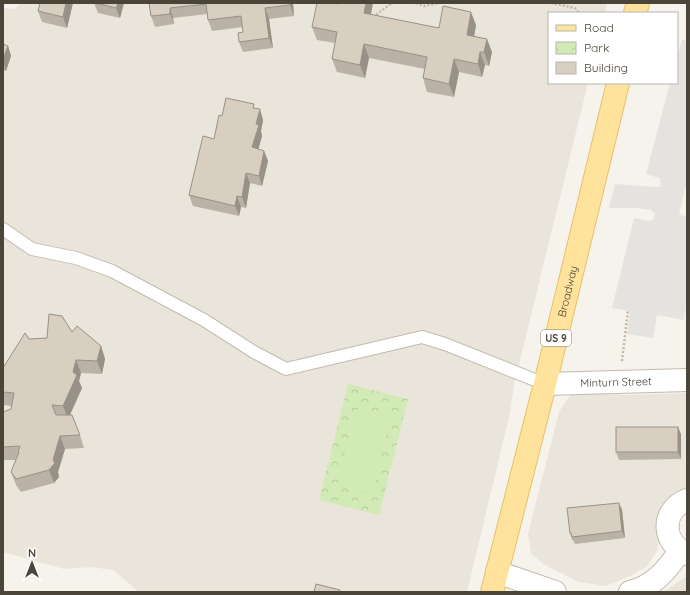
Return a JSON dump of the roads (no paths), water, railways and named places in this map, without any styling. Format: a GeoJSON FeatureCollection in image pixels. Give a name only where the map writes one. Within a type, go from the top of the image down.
{"type":"FeatureCollection","features":[{"type":"Feature","properties":{"kind":"main road","name":"Broadway"},"geometry":{"type":"LineString","coordinates":[[494,582],[545,384],[618,84]]}},
{"type":"Feature","properties":{"kind":"street","name":"Minturn Street"},"geometry":{"type":"LineString","coordinates":[[545,384],[687,380]]}},
{"type":"Feature","properties":{"kind":"street"},"geometry":{"type":"LineString","coordinates":[[630,592],[653,582],[683,552],[670,540],[667,526],[669,517],[674,509],[687,500]]}},
{"type":"Feature","properties":{"kind":"street"},"geometry":{"type":"LineString","coordinates":[[494,582],[555,592]]}},
{"type":"Feature","properties":{"kind":"lane"},"geometry":{"type":"LineString","coordinates":[[3,229],[32,249],[76,258],[112,271],[204,320],[254,352],[286,369],[422,337],[444,344],[545,384]]}}]}
